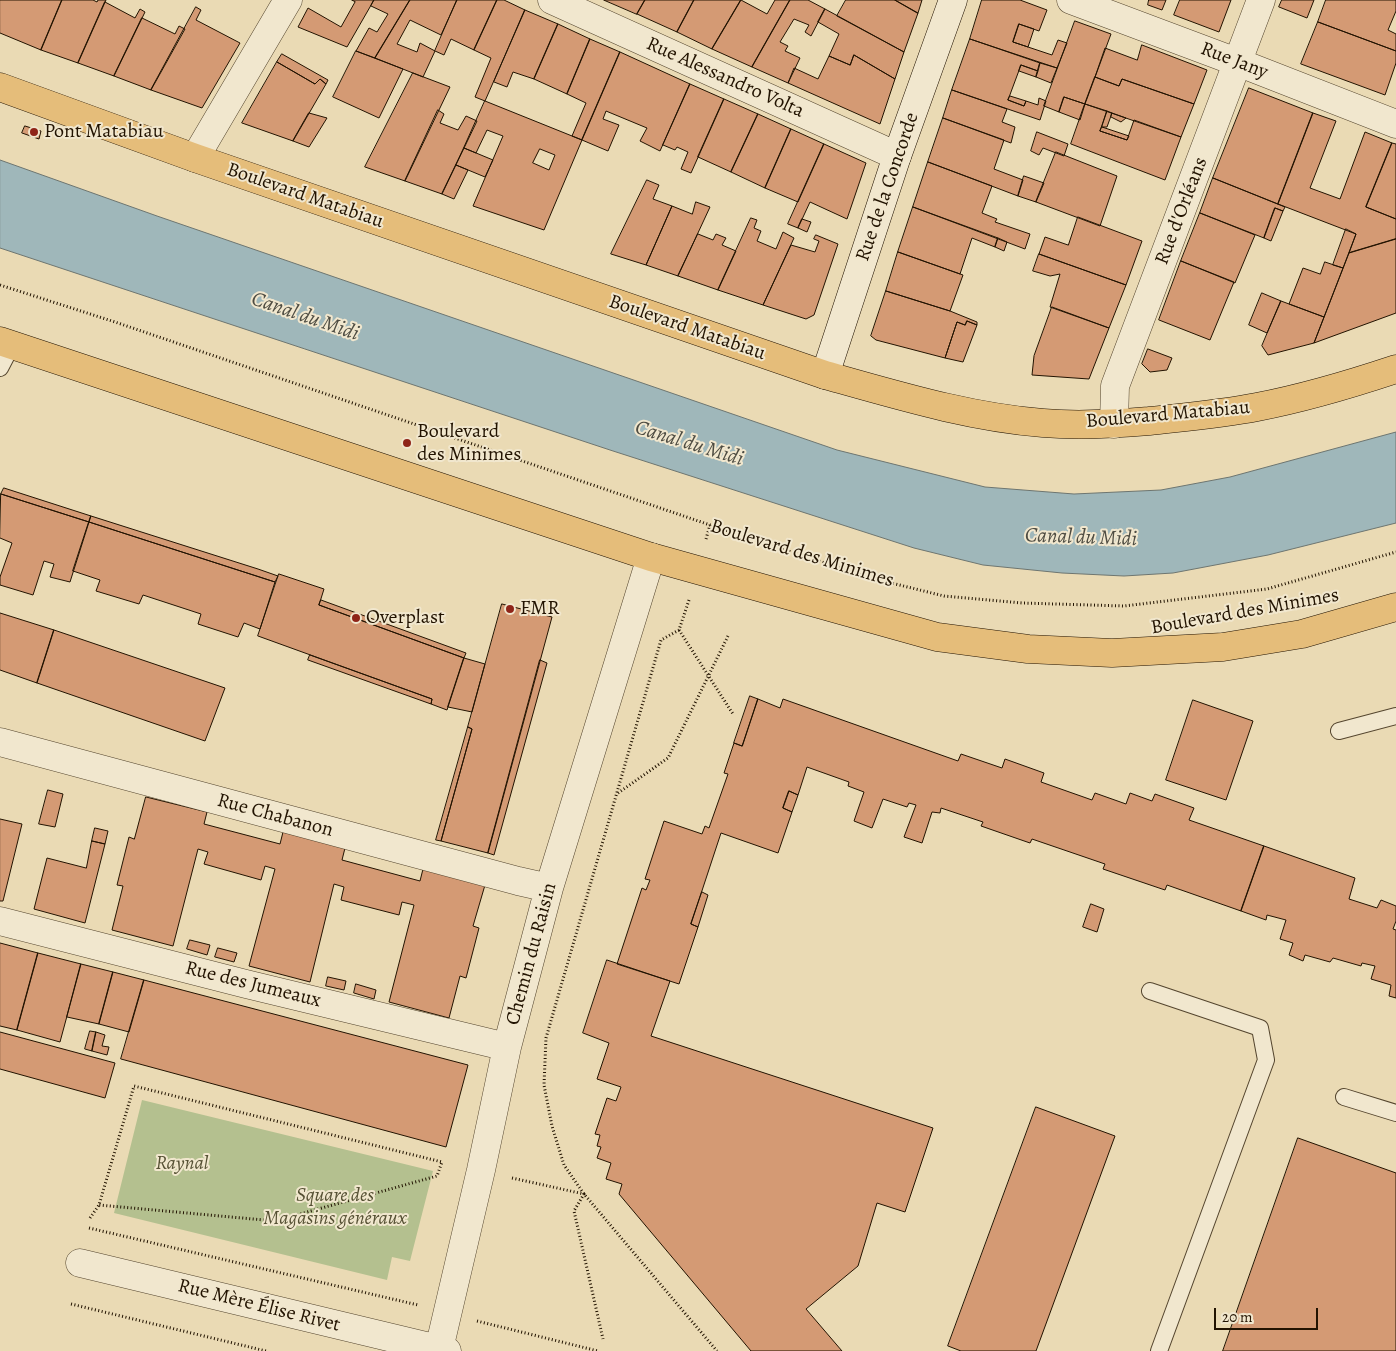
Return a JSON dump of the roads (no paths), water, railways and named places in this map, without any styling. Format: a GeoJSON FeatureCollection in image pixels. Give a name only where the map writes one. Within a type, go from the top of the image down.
{"type":"FeatureCollection","features":[{"type":"Feature","properties":{"kind":"main road","name":"Boulevard Matabiau"},"geometry":{"type":"LineString","coordinates":[[0,87],[195,158],[825,375],[918,401],[978,415],[1044,423],[1114,424],[1187,417],[1258,407],[1396,369]]}},
{"type":"Feature","properties":{"kind":"main road","name":"Boulevard des Minimes"},"geometry":{"type":"LineString","coordinates":[[4,351],[699,572],[937,637],[1028,649],[1112,653],[1223,647],[1302,634],[1396,607]]}},
{"type":"Feature","properties":{"kind":"street"},"geometry":{"type":"LineString","coordinates":[[195,158],[288,0]]}},
{"type":"Feature","properties":{"kind":"street","name":"Rue Alessandro Volta"},"geometry":{"type":"LineString","coordinates":[[552,0],[897,156]]}},
{"type":"Feature","properties":{"kind":"street","name":"Rue de la Concorde"},"geometry":{"type":"LineString","coordinates":[[825,375],[897,156],[953,0]]}},
{"type":"Feature","properties":{"kind":"street","name":"Rue Jany"},"geometry":{"type":"LineString","coordinates":[[1071,0],[1238,62],[1396,124]]}},
{"type":"Feature","properties":{"kind":"street","name":"Rue d'Orléans"},"geometry":{"type":"LineString","coordinates":[[1114,424],[1115,386],[1261,0]]}},
{"type":"Feature","properties":{"kind":"street","name":"Chemin du Raisin"},"geometry":{"type":"LineString","coordinates":[[443,1350],[507,1047],[550,888],[651,557]]}},
{"type":"Feature","properties":{"kind":"street","name":"Rue Chabanon"},"geometry":{"type":"LineString","coordinates":[[0,742],[508,879],[550,888]]}},
{"type":"Feature","properties":{"kind":"street","name":"Rue des Jumeaux"},"geometry":{"type":"LineString","coordinates":[[0,921],[246,984],[507,1047]]}},
{"type":"Feature","properties":{"kind":"street","name":"Rue Mère Élise Rivet"},"geometry":{"type":"LineString","coordinates":[[80,1263],[443,1350]]}},
{"type":"Feature","properties":{"kind":"lane"},"geometry":{"type":"LineString","coordinates":[[1339,731],[1396,716]]}},
{"type":"Feature","properties":{"kind":"lane"},"geometry":{"type":"LineString","coordinates":[[1150,991],[1260,1028],[1266,1060],[1159,1351]]}},
{"type":"Feature","properties":{"kind":"lane"},"geometry":{"type":"LineString","coordinates":[[1344,1097],[1396,1112]]}},
{"type":"Feature","properties":{"kind":"water","name":"Canal du Midi"},"geometry":{"type":"Polygon","coordinates":[[[0,160],[157,216],[837,450],[985,487],[1074,494],[1161,490],[1230,477],[1396,432],[1396,523],[1268,555],[1173,573],[1124,576],[1062,573],[983,565],[914,548],[610,450],[0,248],[0,160]]]}},
{"type":"Feature","properties":{"kind":"place","name":"Pont Matabiau"},"geometry":{"type":"Point","coordinates":[34,132]}},
{"type":"Feature","properties":{"kind":"place","name":"Boulevard des Minimes"},"geometry":{"type":"Point","coordinates":[407,443]}},
{"type":"Feature","properties":{"kind":"place","name":"FMR"},"geometry":{"type":"Point","coordinates":[510,609]}},
{"type":"Feature","properties":{"kind":"place","name":"Overplast"},"geometry":{"type":"Point","coordinates":[356,618]}},
{"type":"Feature","properties":{"kind":"park label","name":"Raynal"},"geometry":{"type":"Point","coordinates":[182,1164]}},
{"type":"Feature","properties":{"kind":"park label","name":"Square des Magasins généraux"},"geometry":{"type":"Point","coordinates":[335,1208]}}]}
